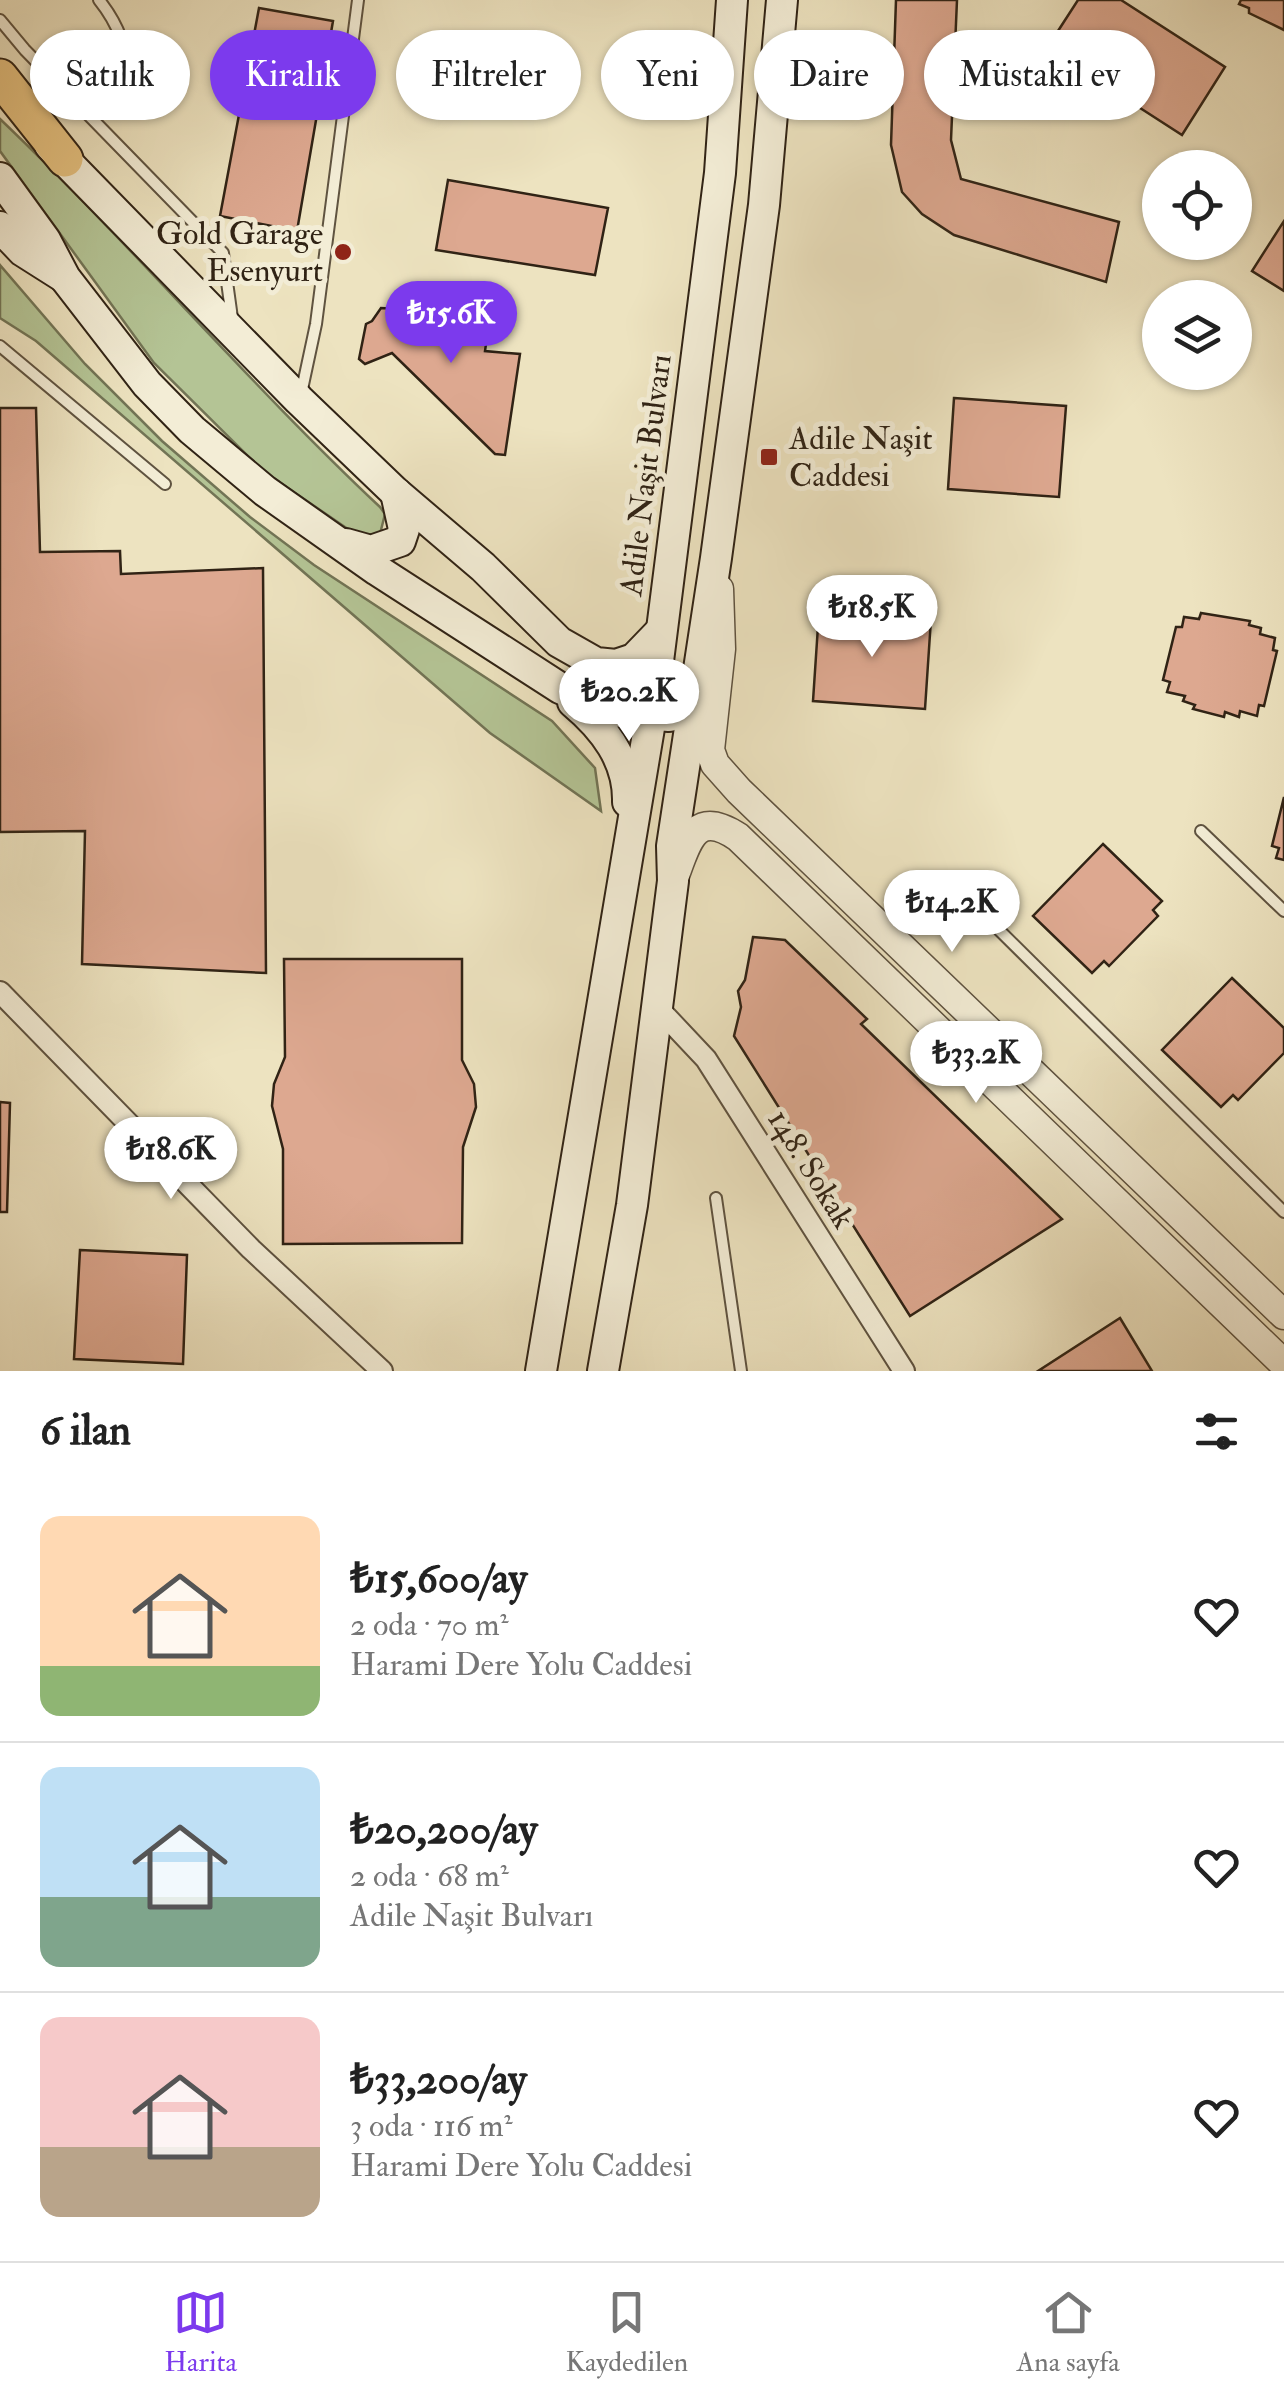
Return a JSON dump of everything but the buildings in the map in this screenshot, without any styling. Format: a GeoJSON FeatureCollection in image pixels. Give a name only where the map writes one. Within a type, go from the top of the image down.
{"type":"FeatureCollection","features":[{"type":"Feature","properties":{"kind":"highway"},"geometry":{"type":"LineString","coordinates":[[0,77],[65,159]]}},
{"type":"Feature","properties":{"kind":"main road","name":"Adile Naşit Bulvarı"},"geometry":{"type":"LineString","coordinates":[[542,1371],[650,716],[720,173],[732,0]]}},
{"type":"Feature","properties":{"kind":"main road"},"geometry":{"type":"LineString","coordinates":[[602,1371],[632,1205],[673,881],[672,846],[764,205],[782,0]]}},
{"type":"Feature","properties":{"kind":"main road"},"geometry":{"type":"LineString","coordinates":[[0,98],[65,159],[300,400],[559,642],[596,663],[616,665],[634,659],[661,632]]}},
{"type":"Feature","properties":{"kind":"main road"},"geometry":{"type":"LineString","coordinates":[[0,178],[45,240],[65,278],[147,384],[192,430],[265,490],[377,570],[548,680],[612,711],[650,716],[680,714],[694,698]]}},
{"type":"Feature","properties":{"kind":"main road"},"geometry":{"type":"LineString","coordinates":[[0,226],[23,251],[65,278]]}},
{"type":"Feature","properties":{"kind":"main road"},"geometry":{"type":"LineString","coordinates":[[341,542],[372,552],[400,541],[404,530],[396,493]]}},
{"type":"Feature","properties":{"kind":"main road"},"geometry":{"type":"LineString","coordinates":[[548,680],[590,717],[621,759],[628,793],[627,872]]}},
{"type":"Feature","properties":{"kind":"street"},"geometry":{"type":"LineString","coordinates":[[716,558],[721,634],[710,750],[715,764],[738,791],[1284,1315]]}},
{"type":"Feature","properties":{"kind":"street"},"geometry":{"type":"LineString","coordinates":[[673,881],[691,834],[702,826],[714,826],[738,837],[1284,1364]]}},
{"type":"Feature","properties":{"kind":"street"},"geometry":{"type":"LineString","coordinates":[[0,992],[252,1248],[382,1371]]}},
{"type":"Feature","properties":{"kind":"street","name":"148. Sokak"},"geometry":{"type":"LineString","coordinates":[[657,1007],[706,1059],[904,1371]]}},
{"type":"Feature","properties":{"kind":"lane"},"geometry":{"type":"LineString","coordinates":[[99,0],[116,30]]}},
{"type":"Feature","properties":{"kind":"lane"},"geometry":{"type":"LineString","coordinates":[[300,400],[316,324],[358,0]]}},
{"type":"Feature","properties":{"kind":"lane"},"geometry":{"type":"LineString","coordinates":[[0,20],[30,52]]}},
{"type":"Feature","properties":{"kind":"lane"},"geometry":{"type":"LineString","coordinates":[[94,120],[223,253],[234,334]]}},
{"type":"Feature","properties":{"kind":"lane"},"geometry":{"type":"LineString","coordinates":[[0,346],[165,484]]}},
{"type":"Feature","properties":{"kind":"lane"},"geometry":{"type":"LineString","coordinates":[[1201,830],[1284,910]]}},
{"type":"Feature","properties":{"kind":"lane"},"geometry":{"type":"LineString","coordinates":[[1000,930],[1284,1212]]}},
{"type":"Feature","properties":{"kind":"lane"},"geometry":{"type":"LineString","coordinates":[[716,1198],[740,1371]]}},
{"type":"Feature","properties":{"kind":"green space"},"geometry":{"type":"Polygon","coordinates":[[[0,119],[380,507],[385,514],[380,534],[361,538],[263,471],[154,363],[0,151],[0,119]]]}},
{"type":"Feature","properties":{"kind":"green space"},"geometry":{"type":"Polygon","coordinates":[[[0,265],[85,364],[162,441],[250,517],[314,565],[552,721],[595,768],[601,811],[490,733],[36,341],[0,318],[0,265]]]}},
{"type":"Feature","properties":{"kind":"place","name":"Gold Garage Esenyurt"},"geometry":{"type":"Point","coordinates":[343,252]}},
{"type":"Feature","properties":{"kind":"place","name":"Adile Naşit Caddesi"},"geometry":{"type":"Point","coordinates":[769,457]}}]}
